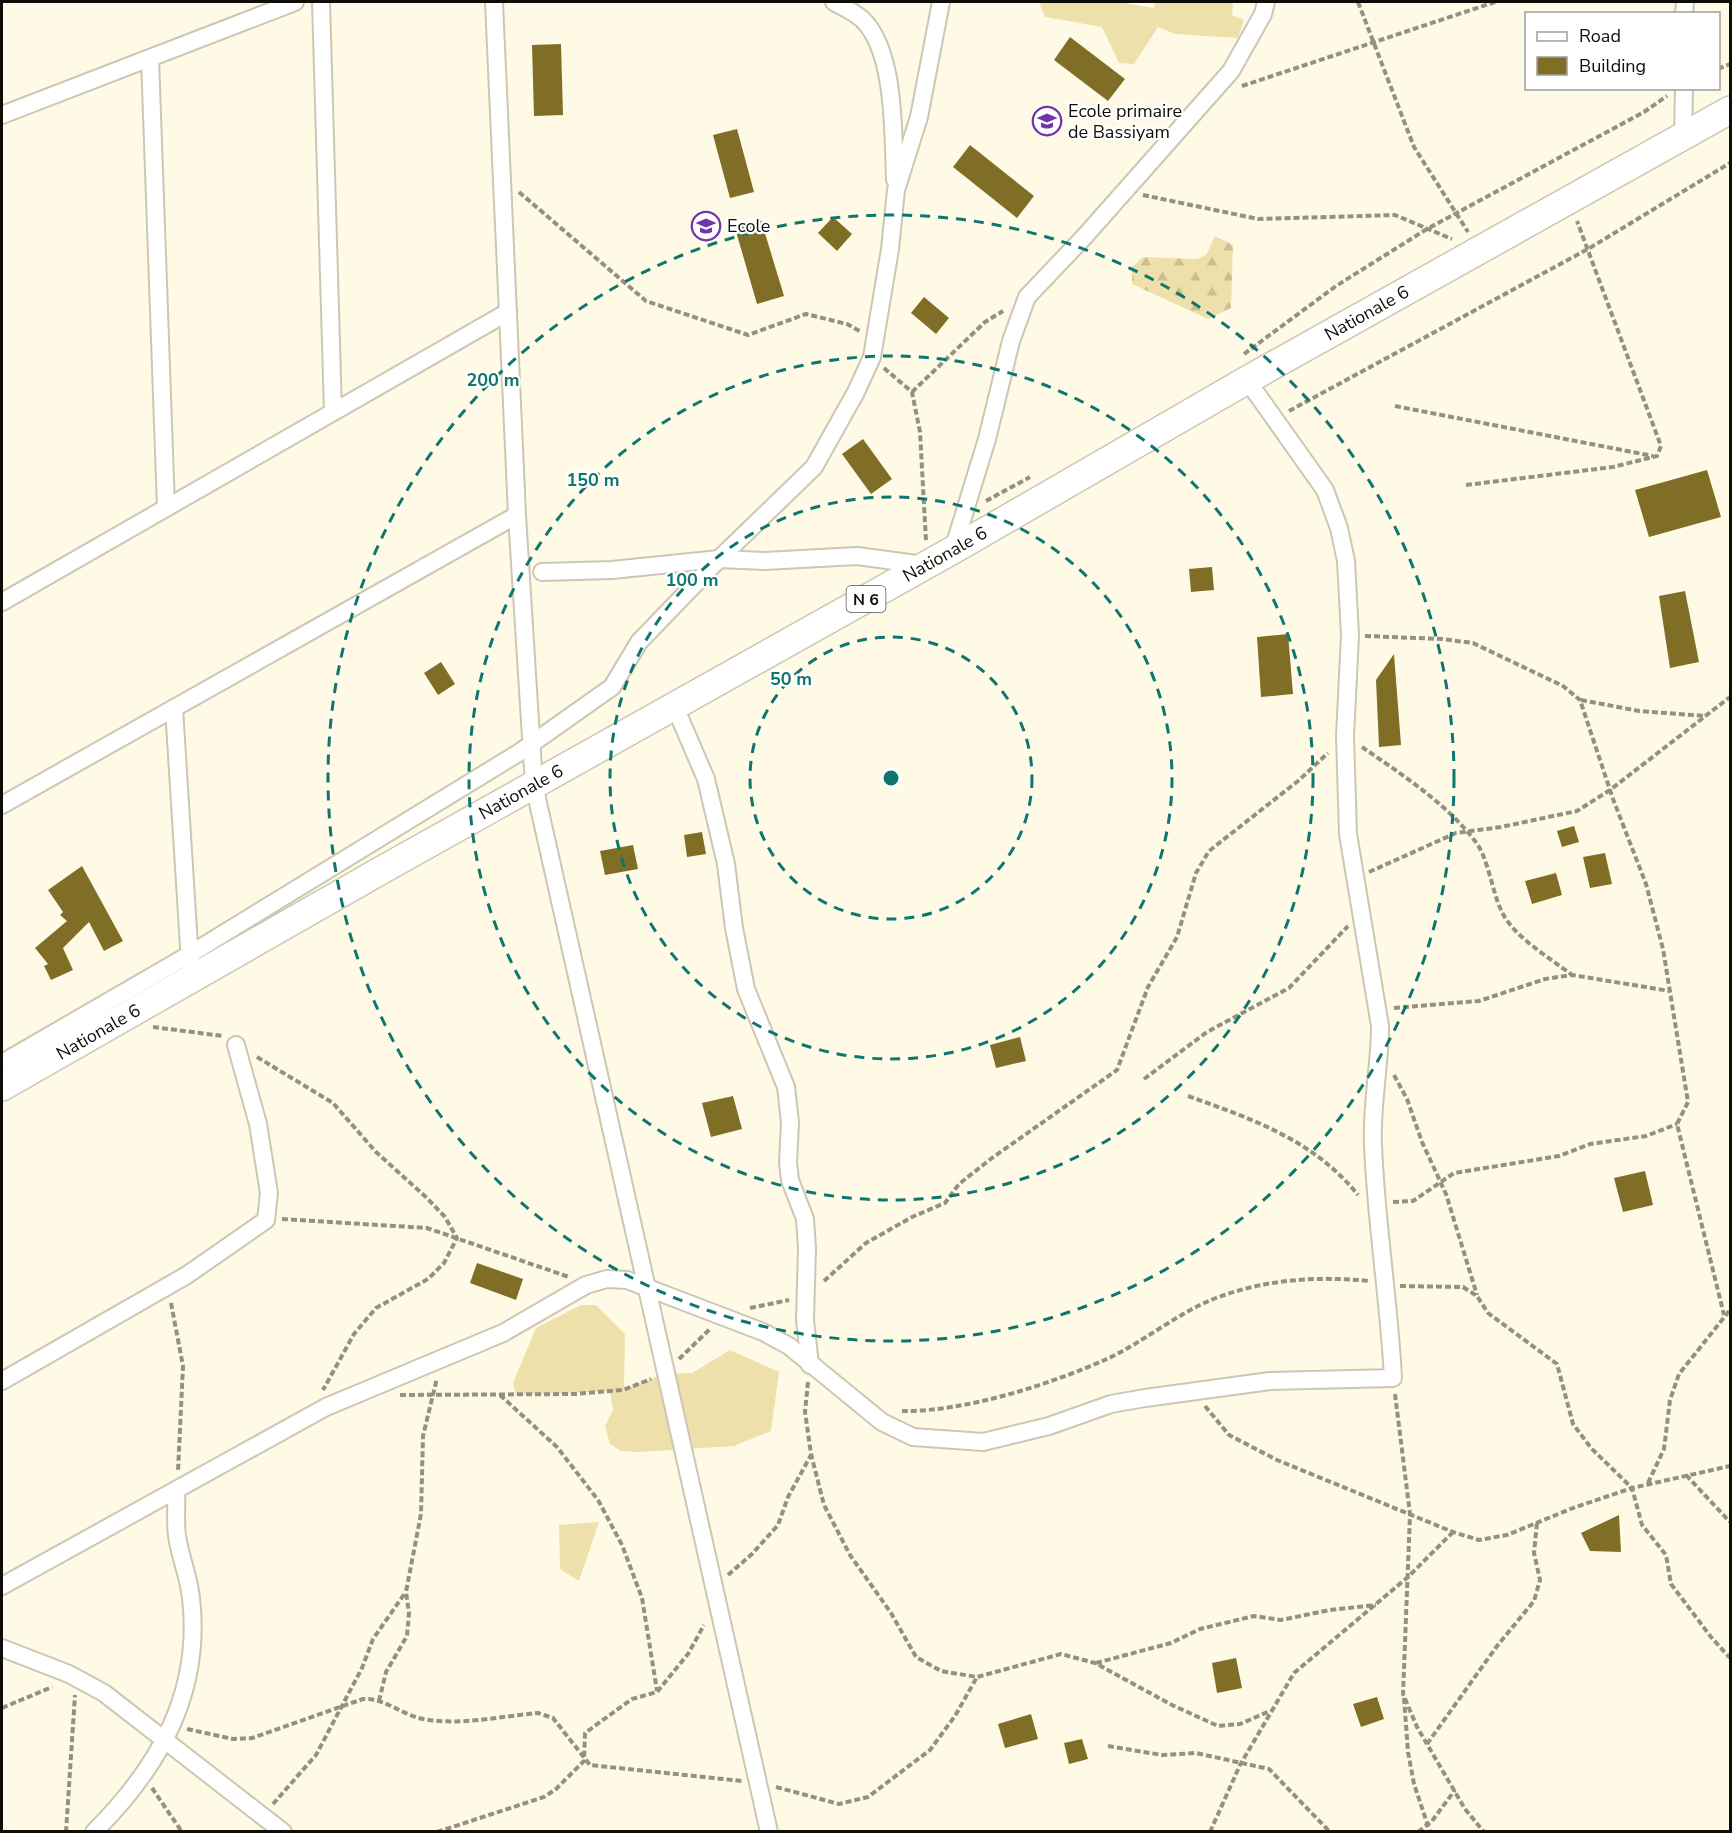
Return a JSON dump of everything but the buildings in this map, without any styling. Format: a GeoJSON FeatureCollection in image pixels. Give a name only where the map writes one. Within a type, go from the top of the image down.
{"type":"FeatureCollection","features":[{"type":"Feature","properties":{"kind":"main road","name":"Nationale 6"},"geometry":{"type":"LineString","coordinates":[[2,1087],[114,1022],[190,967],[534,785],[675,707],[920,555],[1244,368],[1478,250],[1731,110]]}},
{"type":"Feature","properties":{"kind":"street"},"geometry":{"type":"LineString","coordinates":[[2,115],[295,2]]}},
{"type":"Feature","properties":{"kind":"street"},"geometry":{"type":"LineString","coordinates":[[321,2],[333,412]]}},
{"type":"Feature","properties":{"kind":"street"},"geometry":{"type":"LineString","coordinates":[[494,2],[517,515],[534,785],[769,1832]]}},
{"type":"Feature","properties":{"kind":"street"},"geometry":{"type":"LineString","coordinates":[[2,1063],[190,967],[531,744],[612,687],[639,642],[719,558],[814,467],[856,392],[872,357],[890,249],[896,190],[890,85],[877,41],[862,19],[834,2]]}},
{"type":"Feature","properties":{"kind":"street"},"geometry":{"type":"LineString","coordinates":[[896,190],[919,117],[941,2]]}},
{"type":"Feature","properties":{"kind":"street"},"geometry":{"type":"LineString","coordinates":[[945,541],[966,513],[1011,341],[1027,297],[1231,71],[1263,14],[1266,2]]}},
{"type":"Feature","properties":{"kind":"street"},"geometry":{"type":"LineString","coordinates":[[150,58],[166,508]]}},
{"type":"Feature","properties":{"kind":"street"},"geometry":{"type":"LineString","coordinates":[[1676,92],[1683,136]]}},
{"type":"Feature","properties":{"kind":"street"},"geometry":{"type":"LineString","coordinates":[[2,602],[508,312]]}},
{"type":"Feature","properties":{"kind":"street"},"geometry":{"type":"LineString","coordinates":[[2,1586],[308,1418],[362,1392],[441,1361],[503,1333],[586,1285],[607,1279],[627,1280],[763,1332],[789,1346],[868,1411],[913,1437],[983,1442],[1049,1426],[1111,1404],[1269,1381],[1393,1378],[1372,1142],[1374,1094],[1380,1051],[1378,1010],[1363,910],[1348,834],[1345,736],[1350,635],[1346,561],[1339,528],[1325,490],[1244,368]]}},
{"type":"Feature","properties":{"kind":"street"},"geometry":{"type":"LineString","coordinates":[[2,805],[517,515]]}},
{"type":"Feature","properties":{"kind":"street"},"geometry":{"type":"LineString","coordinates":[[542,572],[612,570],[719,558],[765,561],[920,555]]}},
{"type":"Feature","properties":{"kind":"street"},"geometry":{"type":"LineString","coordinates":[[675,707],[706,779],[726,864],[734,928],[746,989],[786,1088],[790,1122],[788,1163],[790,1180],[805,1219],[807,1248],[805,1296],[810,1365]]}},
{"type":"Feature","properties":{"kind":"street"},"geometry":{"type":"LineString","coordinates":[[174,708],[190,967]]}},
{"type":"Feature","properties":{"kind":"street"},"geometry":{"type":"LineString","coordinates":[[2,1381],[187,1275],[266,1220],[269,1193],[258,1124],[251,1092],[236,1045]]}},
{"type":"Feature","properties":{"kind":"street"},"geometry":{"type":"LineString","coordinates":[[94,1832],[144,1775],[170,1733],[192,1648],[191,1598],[177,1535],[176,1490]]}},
{"type":"Feature","properties":{"kind":"street"},"geometry":{"type":"LineString","coordinates":[[2,1648],[76,1677],[170,1733],[283,1832]]}},
{"type":"Feature","properties":{"kind":"path"},"geometry":{"type":"LineString","coordinates":[[1358,2],[1414,147],[1478,250]]}},
{"type":"Feature","properties":{"kind":"path"},"geometry":{"type":"LineString","coordinates":[[1240,86],[1495,2]]}},
{"type":"Feature","properties":{"kind":"path"},"geometry":{"type":"LineString","coordinates":[[1244,368],[1336,286],[1427,229],[1644,112],[1676,92]]}},
{"type":"Feature","properties":{"kind":"path"},"geometry":{"type":"LineString","coordinates":[[1276,418],[1588,249],[1731,163]]}},
{"type":"Feature","properties":{"kind":"path"},"geometry":{"type":"LineString","coordinates":[[502,178],[646,301],[748,335],[806,315],[847,324],[874,340]]}},
{"type":"Feature","properties":{"kind":"path"},"geometry":{"type":"LineString","coordinates":[[1124,192],[1258,219],[1395,215],[1478,250]]}},
{"type":"Feature","properties":{"kind":"path"},"geometry":{"type":"LineString","coordinates":[[1569,200],[1661,446],[1657,456]]}},
{"type":"Feature","properties":{"kind":"path"},"geometry":{"type":"LineString","coordinates":[[912,392],[985,322],[1027,297]]}},
{"type":"Feature","properties":{"kind":"path"},"geometry":{"type":"LineString","coordinates":[[872,357],[912,392],[921,432],[927,539],[920,555]]}},
{"type":"Feature","properties":{"kind":"path"},"geometry":{"type":"LineString","coordinates":[[1395,406],[1657,456]]}},
{"type":"Feature","properties":{"kind":"path"},"geometry":{"type":"LineString","coordinates":[[1466,485],[1613,466],[1657,456]]}},
{"type":"Feature","properties":{"kind":"path"},"geometry":{"type":"LineString","coordinates":[[966,513],[1038,472]]}},
{"type":"Feature","properties":{"kind":"path"},"geometry":{"type":"LineString","coordinates":[[927,539],[945,541]]}},
{"type":"Feature","properties":{"kind":"path"},"geometry":{"type":"LineString","coordinates":[[920,555],[927,539]]}},
{"type":"Feature","properties":{"kind":"path"},"geometry":{"type":"LineString","coordinates":[[1350,635],[1390,639],[1442,639],[1473,643],[1563,686],[1580,700],[1639,711],[1706,716]]}},
{"type":"Feature","properties":{"kind":"path"},"geometry":{"type":"LineString","coordinates":[[1357,877],[1456,833],[1468,833],[1577,811],[1610,790],[1731,697]]}},
{"type":"Feature","properties":{"kind":"path"},"geometry":{"type":"LineString","coordinates":[[1580,700],[1610,790],[1646,885],[1663,949],[1688,1102],[1677,1124],[1724,1315]]}},
{"type":"Feature","properties":{"kind":"path"},"geometry":{"type":"LineString","coordinates":[[398,1395],[500,1395],[624,1390],[666,1372],[723,1315],[805,1296],[866,1243],[912,1217],[945,1203],[959,1184],[992,1158],[1118,1070],[1148,987],[1177,937],[1196,873],[1209,851],[1298,781],[1345,736],[1412,782],[1468,833],[1477,843],[1502,913],[1517,932],[1572,975]]}},
{"type":"Feature","properties":{"kind":"path"},"geometry":{"type":"LineString","coordinates":[[1144,1079],[1207,1032],[1289,988],[1363,910]]}},
{"type":"Feature","properties":{"kind":"path"},"geometry":{"type":"LineString","coordinates":[[1378,1010],[1479,1001],[1545,979],[1572,975],[1670,991]]}},
{"type":"Feature","properties":{"kind":"path"},"geometry":{"type":"LineString","coordinates":[[114,1022],[213,1033],[226,1037],[333,1103],[376,1152],[433,1204],[457,1238]]}},
{"type":"Feature","properties":{"kind":"path"},"geometry":{"type":"LineString","coordinates":[[1380,1051],[1407,1099],[1422,1142],[1440,1182],[1477,1296],[1488,1313],[1557,1364],[1573,1424],[1591,1448],[1632,1488],[1642,1525],[1666,1555],[1671,1584],[1711,1637],[1731,1658]]}},
{"type":"Feature","properties":{"kind":"path"},"geometry":{"type":"LineString","coordinates":[[1188,1096],[1263,1123],[1302,1145],[1343,1176],[1378,1221]]}},
{"type":"Feature","properties":{"kind":"path"},"geometry":{"type":"LineString","coordinates":[[1376,1202],[1413,1201],[1454,1173],[1559,1156],[1590,1144],[1646,1136],[1677,1124]]}},
{"type":"Feature","properties":{"kind":"path"},"geometry":{"type":"LineString","coordinates":[[266,1220],[290,1219],[427,1228],[586,1285]]}},
{"type":"Feature","properties":{"kind":"path"},"geometry":{"type":"LineString","coordinates":[[308,1418],[354,1334],[376,1308],[428,1279],[444,1263],[457,1238]]}},
{"type":"Feature","properties":{"kind":"path"},"geometry":{"type":"LineString","coordinates":[[176,1490],[183,1405],[183,1366],[171,1305],[187,1275]]}},
{"type":"Feature","properties":{"kind":"path"},"geometry":{"type":"LineString","coordinates":[[868,1411],[921,1412],[1028,1388],[1109,1358],[1215,1298],[1269,1283],[1333,1278],[1385,1283],[1398,1287],[1431,1285],[1463,1287],[1477,1296]]}},
{"type":"Feature","properties":{"kind":"path"},"geometry":{"type":"LineString","coordinates":[[1648,1484],[1664,1449],[1670,1400],[1679,1374],[1724,1315],[1731,1310]]}},
{"type":"Feature","properties":{"kind":"path"},"geometry":{"type":"LineString","coordinates":[[379,1701],[386,1672],[407,1636],[406,1592],[421,1514],[423,1436],[441,1361]]}},
{"type":"Feature","properties":{"kind":"path"},"geometry":{"type":"LineString","coordinates":[[810,1365],[805,1412],[811,1454],[824,1505],[850,1555],[891,1613],[916,1657],[941,1671],[977,1677],[1061,1654],[1095,1663],[1172,1705],[1218,1726],[1240,1724],[1270,1711]]}},
{"type":"Feature","properties":{"kind":"path"},"geometry":{"type":"LineString","coordinates":[[1393,1378],[1410,1514],[1404,1694],[1408,1752],[1414,1784],[1430,1832]]}},
{"type":"Feature","properties":{"kind":"path"},"geometry":{"type":"LineString","coordinates":[[1195,1392],[1229,1435],[1277,1460],[1453,1532],[1479,1540],[1507,1535],[1632,1488],[1731,1466]]}},
{"type":"Feature","properties":{"kind":"path"},"geometry":{"type":"LineString","coordinates":[[500,1395],[557,1447],[598,1500],[622,1545],[642,1598],[657,1692]]}},
{"type":"Feature","properties":{"kind":"path"},"geometry":{"type":"LineString","coordinates":[[1686,1475],[1731,1522]]}},
{"type":"Feature","properties":{"kind":"path"},"geometry":{"type":"LineString","coordinates":[[1427,1743],[1497,1646],[1534,1601],[1540,1580],[1534,1552],[1537,1523]]}},
{"type":"Feature","properties":{"kind":"path"},"geometry":{"type":"LineString","coordinates":[[1210,1832],[1240,1765],[1294,1673],[1408,1577],[1453,1532]]}},
{"type":"Feature","properties":{"kind":"path"},"geometry":{"type":"LineString","coordinates":[[264,1817],[278,1797],[316,1755],[362,1668],[373,1639],[406,1592]]}},
{"type":"Feature","properties":{"kind":"path"},"geometry":{"type":"LineString","coordinates":[[1095,1663],[1171,1643],[1200,1629],[1254,1616],[1281,1620],[1330,1610],[1376,1605]]}},
{"type":"Feature","properties":{"kind":"path"},"geometry":{"type":"LineString","coordinates":[[2,1707],[76,1677],[66,1832]]}},
{"type":"Feature","properties":{"kind":"path"},"geometry":{"type":"LineString","coordinates":[[170,1733],[241,1739],[301,1722],[343,1704],[363,1699],[379,1701],[407,1715],[436,1721],[538,1713],[553,1718],[584,1761],[603,1768],[758,1783],[839,1804],[868,1797],[930,1750],[955,1716],[977,1677]]}},
{"type":"Feature","properties":{"kind":"path"},"geometry":{"type":"LineString","coordinates":[[1404,1694],[1427,1743],[1465,1809],[1484,1830]]}},
{"type":"Feature","properties":{"kind":"path"},"geometry":{"type":"LineString","coordinates":[[1108,1746],[1162,1755],[1196,1754],[1240,1765],[1269,1769],[1330,1832]]}},
{"type":"Feature","properties":{"kind":"path"},"geometry":{"type":"LineString","coordinates":[[437,1832],[544,1797],[556,1790],[584,1761]]}},
{"type":"Feature","properties":{"kind":"path"},"geometry":{"type":"LineString","coordinates":[[144,1775],[182,1832]]}},
{"type":"Feature","properties":{"kind":"path"},"geometry":{"type":"LineString","coordinates":[[1418,1832],[1428,1824],[1455,1790]]}},
{"type":"Feature","properties":{"kind":"green space"},"geometry":{"type":"Polygon","coordinates":[[[1039,2],[1119,2],[1154,8],[1155,2],[1233,2],[1232,15],[1244,20],[1238,38],[1175,34],[1158,27],[1134,64],[1119,63],[1102,27],[1045,17],[1039,2]]]}},
{"type":"Feature","properties":{"kind":"green space"},"geometry":{"type":"Polygon","coordinates":[[[1215,236],[1233,245],[1231,308],[1208,319],[1132,284],[1132,267],[1143,257],[1197,259],[1206,255],[1215,236]]]}},
{"type":"Feature","properties":{"kind":"green space"},"geometry":{"type":"Polygon","coordinates":[[[581,1305],[596,1305],[625,1334],[624,1389],[664,1374],[692,1373],[730,1350],[779,1372],[771,1431],[734,1446],[640,1452],[621,1451],[610,1444],[605,1426],[613,1410],[610,1391],[516,1395],[513,1383],[536,1328],[581,1305]]]}},
{"type":"Feature","properties":{"kind":"green space"},"geometry":{"type":"Polygon","coordinates":[[[599,1522],[579,1581],[560,1569],[559,1525],[599,1522]]]}},
{"type":"Feature","properties":{"kind":"place","name":"Ecole primaire de Bassiyam"},"geometry":{"type":"Point","coordinates":[1047,121]}},
{"type":"Feature","properties":{"kind":"place","name":"Ecole"},"geometry":{"type":"Point","coordinates":[706,226]}}]}
